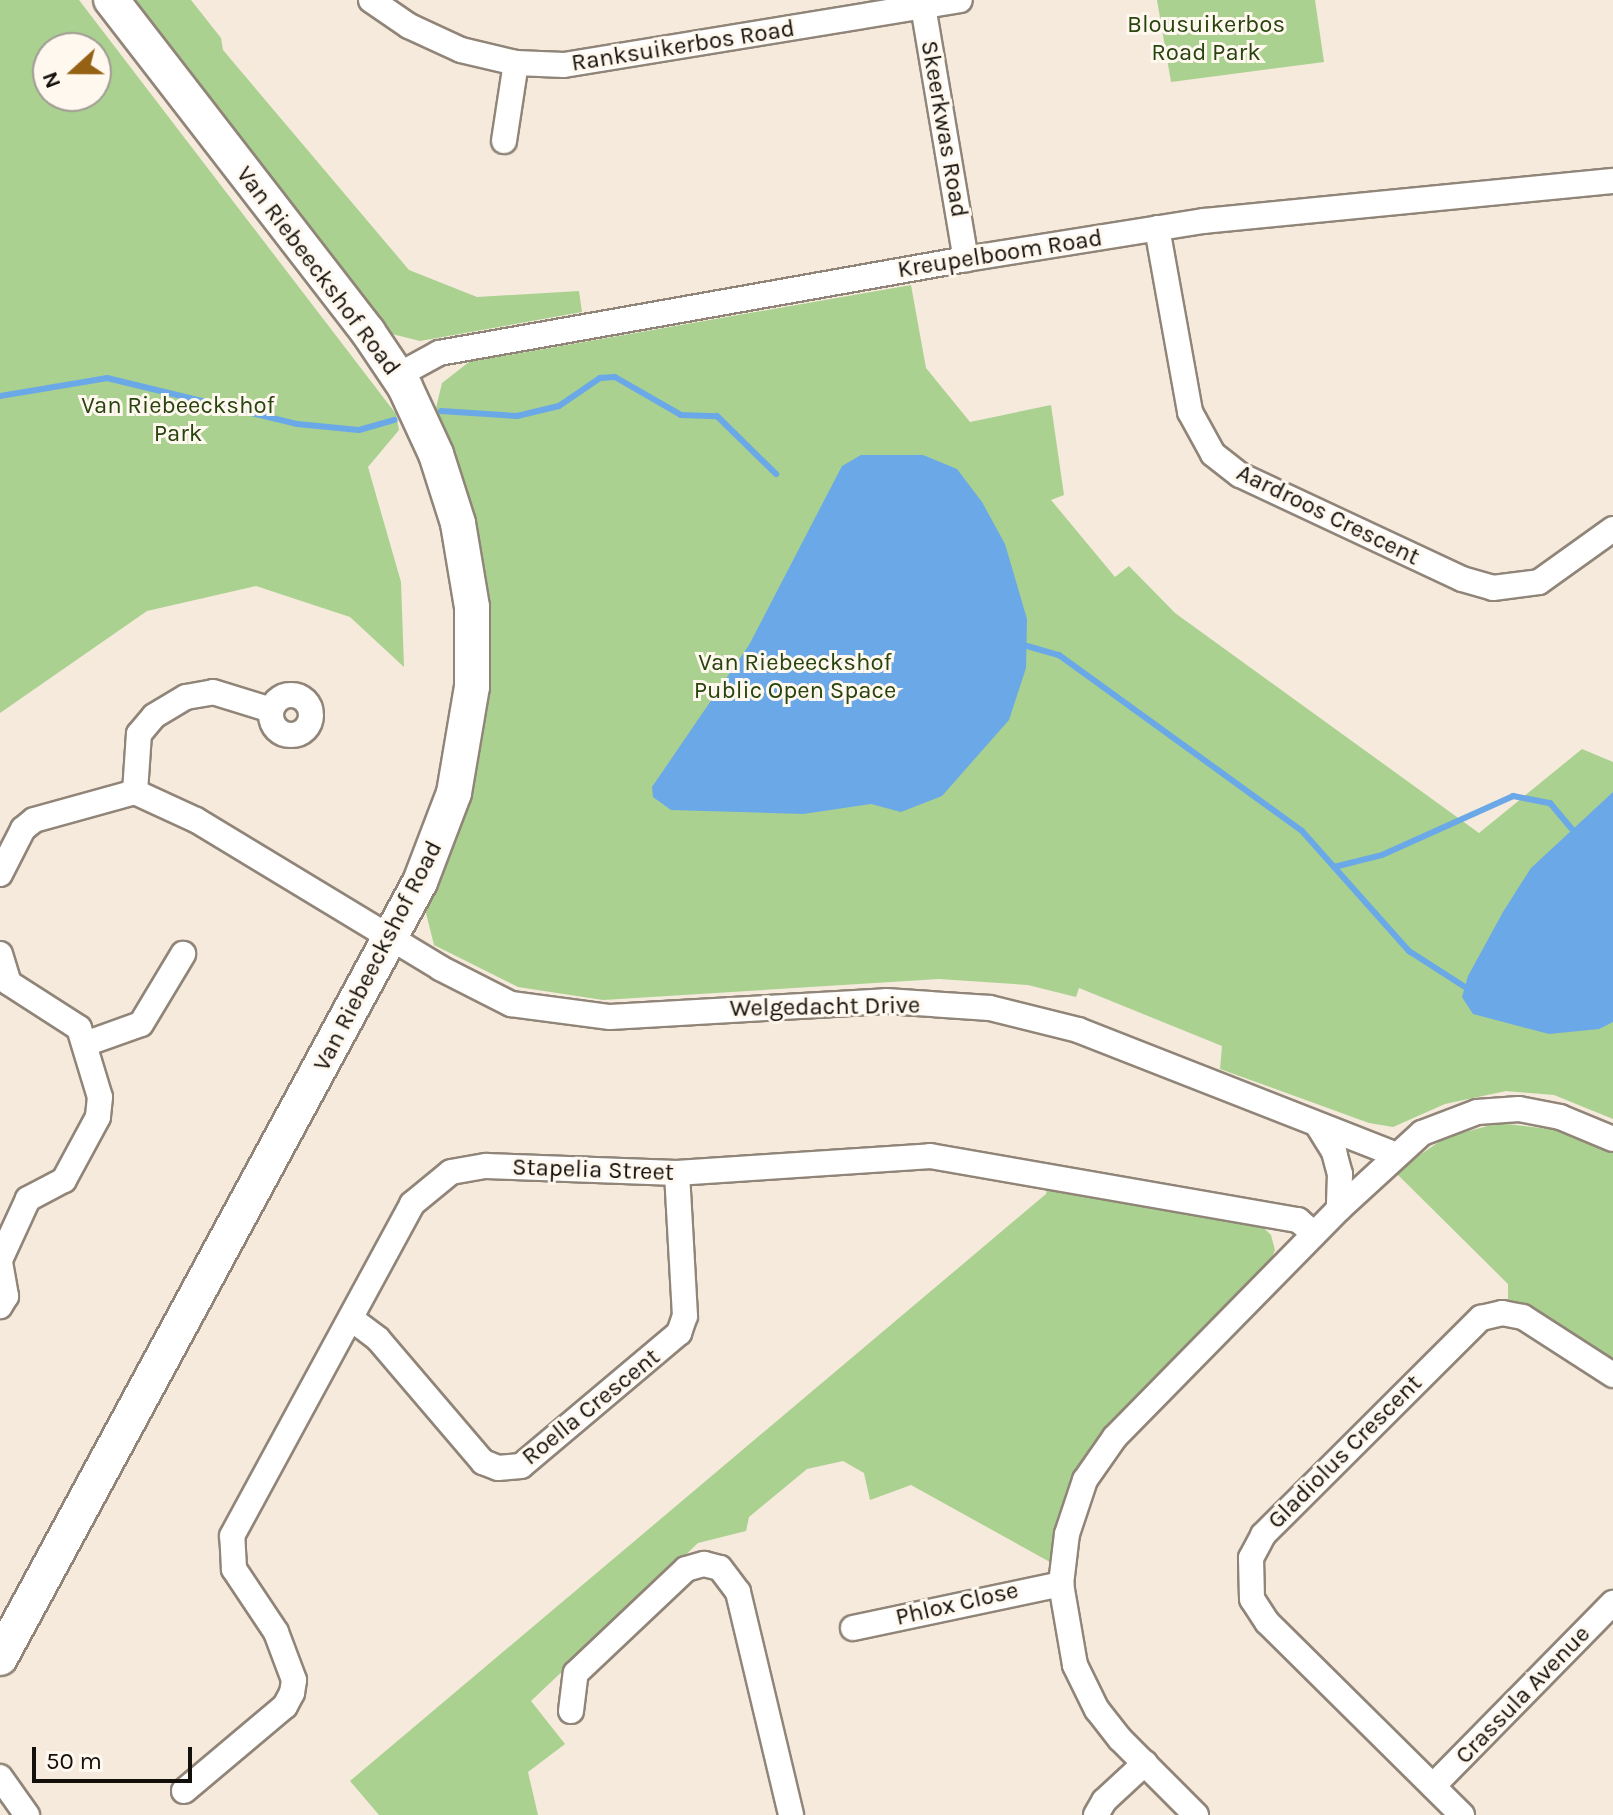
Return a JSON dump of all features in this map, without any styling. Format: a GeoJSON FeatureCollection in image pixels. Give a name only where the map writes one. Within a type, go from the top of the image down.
{"type":"FeatureCollection","features":[{"type":"Feature","properties":{"kind":"street","name":"Van Riebeeckshof Road"},"geometry":{"type":"LineString","coordinates":[[0,1658],[391,938],[432,855],[454,793],[468,724],[474,649],[467,565],[449,488],[397,376],[111,0]]}},
{"type":"Feature","properties":{"kind":"street","name":"Ranksuikerbos Road"},"geometry":{"type":"LineString","coordinates":[[371,0],[434,39],[516,63],[588,64],[922,3],[960,0]]}},
{"type":"Feature","properties":{"kind":"street","name":"Skeerkwas Road"},"geometry":{"type":"LineString","coordinates":[[922,3],[966,259]]}},
{"type":"Feature","properties":{"kind":"street"},"geometry":{"type":"LineString","coordinates":[[504,141],[516,63]]}},
{"type":"Feature","properties":{"kind":"street","name":"Kreupelboom Road"},"geometry":{"type":"LineString","coordinates":[[397,376],[439,353],[1157,228],[1613,181]]}},
{"type":"Feature","properties":{"kind":"street","name":"Aardroos Crescent"},"geometry":{"type":"LineString","coordinates":[[1157,228],[1190,412],[1213,454],[1240,475],[1462,579],[1493,588],[1539,582],[1613,529]]}},
{"type":"Feature","properties":{"kind":"street"},"geometry":{"type":"LineString","coordinates":[[0,874],[23,829],[34,820],[135,792],[139,734],[154,716],[186,697],[213,692],[271,710]]}},
{"type":"Feature","properties":{"kind":"street","name":"Welgedacht Drive"},"geometry":{"type":"LineString","coordinates":[[135,792],[196,820],[481,992],[542,1011],[610,1017],[886,1001],[990,1008],[1037,1018],[1395,1154]]}},
{"type":"Feature","properties":{"kind":"street"},"geometry":{"type":"LineString","coordinates":[[0,954],[9,983],[66,1016],[79,1028],[100,1097],[98,1117],[64,1180],[28,1199],[6,1224],[0,1261],[6,1296],[0,1306]]}},
{"type":"Feature","properties":{"kind":"street"},"geometry":{"type":"LineString","coordinates":[[85,1044],[141,1024],[183,954]]}},
{"type":"Feature","properties":{"kind":"street"},"geometry":{"type":"LineString","coordinates":[[1196,1815],[1120,1739],[1083,1684],[1065,1626],[1061,1584],[1074,1507],[1085,1480],[1115,1437],[1314,1234],[1395,1154],[1439,1124],[1498,1109],[1560,1117],[1613,1139]]}},
{"type":"Feature","properties":{"kind":"street"},"geometry":{"type":"LineString","coordinates":[[1318,1126],[1337,1163],[1339,1209]]}},
{"type":"Feature","properties":{"kind":"street","name":"Stapelia Street"},"geometry":{"type":"LineString","coordinates":[[184,1791],[285,1706],[294,1680],[276,1632],[234,1569],[232,1536],[353,1320],[412,1204],[451,1172],[486,1166],[677,1173],[930,1156],[1298,1220],[1314,1234]]}},
{"type":"Feature","properties":{"kind":"street","name":"Roella Crescent"},"geometry":{"type":"LineString","coordinates":[[353,1320],[378,1339],[483,1462],[498,1468],[521,1466],[679,1333],[685,1316],[677,1173]]}},
{"type":"Feature","properties":{"kind":"street","name":"Gladiolus Crescent"},"geometry":{"type":"LineString","coordinates":[[1462,1815],[1258,1611],[1249,1585],[1256,1546],[1481,1318],[1502,1313],[1523,1317],[1613,1375]]}},
{"type":"Feature","properties":{"kind":"street"},"geometry":{"type":"LineString","coordinates":[[571,1711],[576,1673],[686,1569],[704,1564],[720,1568],[736,1585],[791,1815]]}},
{"type":"Feature","properties":{"kind":"street","name":"Phlox Close"},"geometry":{"type":"LineString","coordinates":[[853,1628],[1061,1584]]}},
{"type":"Feature","properties":{"kind":"street","name":"Crassula Avenue"},"geometry":{"type":"LineString","coordinates":[[1433,1786],[1613,1603]]}},
{"type":"Feature","properties":{"kind":"street"},"geometry":{"type":"LineString","coordinates":[[1096,1815],[1104,1801],[1145,1763]]}},
{"type":"Feature","properties":{"kind":"street"},"geometry":{"type":"LineString","coordinates":[[0,1777],[27,1815]]}},
{"type":"Feature","properties":{"kind":"green space","name":"Van Riebeeckshof Park"},"geometry":{"type":"Polygon","coordinates":[[[0,0],[79,0],[104,32],[32,32],[32,112],[112,112],[112,43],[396,414],[399,430],[368,467],[401,582],[404,667],[350,617],[256,586],[147,611],[0,713],[0,0]]]}},
{"type":"Feature","properties":{"kind":"green space"},"geometry":{"type":"Polygon","coordinates":[[[128,0],[191,0],[221,38],[223,50],[409,270],[477,297],[579,291],[582,312],[420,341],[388,333],[128,0]]]}},
{"type":"Feature","properties":{"kind":"green space","name":"Blousuikerbos Road Park"},"geometry":{"type":"Polygon","coordinates":[[[1157,0],[1315,0],[1324,62],[1171,82],[1157,0]]]}},
{"type":"Feature","properties":{"kind":"green space","name":"Van Riebeeckshof Public Open Space"},"geometry":{"type":"Polygon","coordinates":[[[911,285],[926,368],[970,422],[1051,405],[1064,495],[1051,500],[1115,577],[1129,566],[1175,613],[1479,833],[1582,749],[1613,762],[1613,1119],[1554,1095],[1506,1091],[1445,1104],[1393,1127],[1369,1123],[1220,1069],[1222,1046],[1079,988],[1076,997],[1028,985],[939,979],[603,1000],[518,987],[434,945],[425,909],[476,759],[435,412],[442,383],[469,362],[911,285]]]}},
{"type":"Feature","properties":{"kind":"green space"},"geometry":{"type":"Polygon","coordinates":[[[1499,1123],[1558,1130],[1613,1152],[1613,1361],[1559,1325],[1508,1302],[1508,1284],[1395,1172],[1446,1137],[1499,1123]]]}},
{"type":"Feature","properties":{"kind":"green space"},"geometry":{"type":"Polygon","coordinates":[[[1048,1185],[1260,1224],[1271,1235],[1275,1250],[1269,1264],[1088,1453],[1059,1516],[1050,1562],[911,1485],[870,1500],[864,1473],[843,1461],[807,1469],[749,1517],[746,1531],[698,1543],[531,1701],[565,1744],[528,1772],[538,1815],[379,1815],[350,1781],[1046,1194],[1048,1185]]]}},
{"type":"Feature","properties":{"kind":"water"},"geometry":{"type":"Polygon","coordinates":[[[861,455],[923,455],[957,469],[982,502],[1005,544],[1027,619],[1026,668],[1009,720],[942,796],[901,812],[871,804],[803,814],[671,810],[653,797],[652,787],[749,645],[842,466],[861,455]]]}},
{"type":"Feature","properties":{"kind":"water"},"geometry":{"type":"Polygon","coordinates":[[[1613,792],[1613,1022],[1599,1029],[1549,1034],[1473,1014],[1462,997],[1468,976],[1503,912],[1531,868],[1613,792]]]}},
{"type":"Feature","properties":{"kind":"waterway"},"geometry":{"type":"LineString","coordinates":[[441,411],[517,416],[559,406],[600,378],[615,377],[681,415],[717,416],[776,474]]}},
{"type":"Feature","properties":{"kind":"waterway"},"geometry":{"type":"LineString","coordinates":[[0,396],[107,378],[297,424],[359,430],[395,420]]}},
{"type":"Feature","properties":{"kind":"waterway"},"geometry":{"type":"LineString","coordinates":[[1027,646],[1059,655],[1302,831],[1409,951],[1465,987]]}},
{"type":"Feature","properties":{"kind":"waterway"},"geometry":{"type":"LineString","coordinates":[[1334,867],[1382,855],[1513,796],[1550,803],[1572,829]]}}]}
